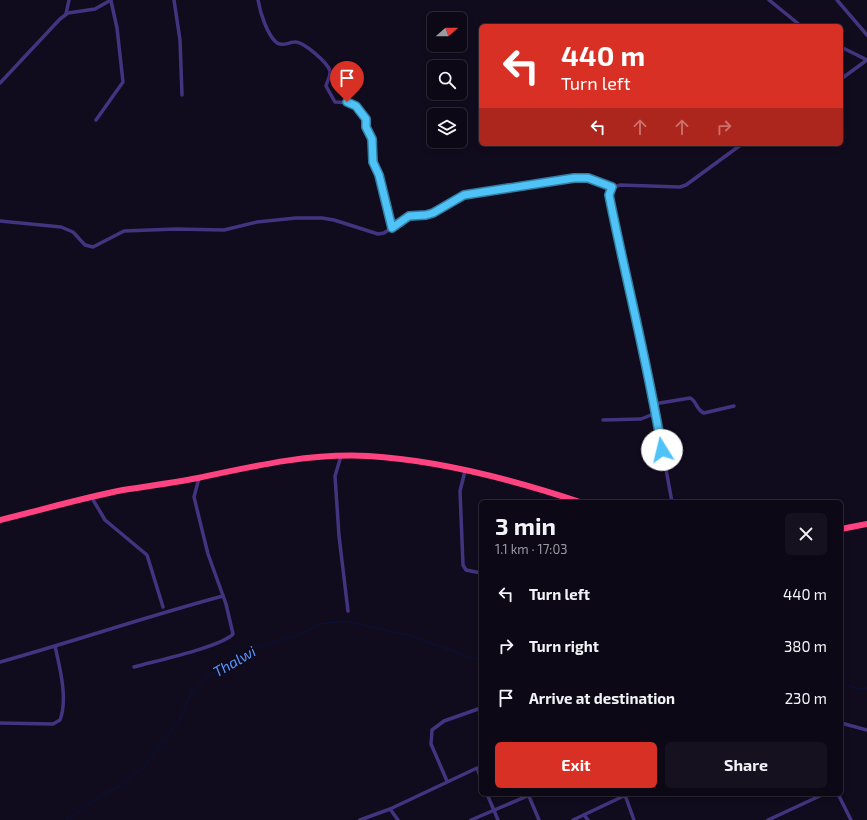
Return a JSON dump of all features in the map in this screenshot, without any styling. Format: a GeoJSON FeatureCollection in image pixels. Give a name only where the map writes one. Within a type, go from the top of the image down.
{"type":"FeatureCollection","features":[{"type":"Feature","properties":{"kind":"highway"},"geometry":{"type":"LineString","coordinates":[[0,520],[125,490],[199,478],[265,463],[341,456],[367,456],[434,464],[465,471],[564,500]]}},
{"type":"Feature","properties":{"kind":"highway"},"geometry":{"type":"LineString","coordinates":[[843,529],[867,524]]}},
{"type":"Feature","properties":{"kind":"street"},"geometry":{"type":"LineString","coordinates":[[65,15],[69,0]]}},
{"type":"Feature","properties":{"kind":"street"},"geometry":{"type":"LineString","coordinates":[[174,0],[180,40],[182,95]]}},
{"type":"Feature","properties":{"kind":"street"},"geometry":{"type":"LineString","coordinates":[[258,0],[264,20],[278,44],[284,45],[296,42],[302,43],[322,60],[330,70],[331,75],[326,86],[332,98],[335,102],[352,103],[366,119],[366,127],[372,139],[373,162],[379,175],[392,228]]}},
{"type":"Feature","properties":{"kind":"street"},"geometry":{"type":"LineString","coordinates":[[769,0],[799,24]]}},
{"type":"Feature","properties":{"kind":"street"},"geometry":{"type":"LineString","coordinates":[[837,0],[867,35]]}},
{"type":"Feature","properties":{"kind":"street"},"geometry":{"type":"LineString","coordinates":[[0,83],[47,31],[65,15],[95,8],[111,1],[117,28],[123,82],[96,120]]}},
{"type":"Feature","properties":{"kind":"street"},"geometry":{"type":"LineString","coordinates":[[843,48],[867,60],[843,78]]}},
{"type":"Feature","properties":{"kind":"street"},"geometry":{"type":"LineString","coordinates":[[0,221],[61,227],[73,232],[85,245],[93,247],[124,231],[183,229],[224,230],[257,222],[285,219],[322,218],[378,234],[384,233],[409,216],[433,213],[464,195],[574,178],[588,178],[612,187],[624,185],[680,187],[686,185],[739,146]]}},
{"type":"Feature","properties":{"kind":"street"},"geometry":{"type":"LineString","coordinates":[[612,187],[609,195],[626,282],[656,413],[672,500]]}},
{"type":"Feature","properties":{"kind":"street"},"geometry":{"type":"LineString","coordinates":[[654,404],[690,398],[695,401],[700,411],[704,413],[734,406]]}},
{"type":"Feature","properties":{"kind":"street"},"geometry":{"type":"LineString","coordinates":[[603,420],[641,419],[656,413]]}},
{"type":"Feature","properties":{"kind":"street"},"geometry":{"type":"LineString","coordinates":[[341,456],[335,476],[336,510],[348,611]]}},
{"type":"Feature","properties":{"kind":"street"},"geometry":{"type":"LineString","coordinates":[[465,471],[460,492],[463,565],[466,570],[479,573]]}},
{"type":"Feature","properties":{"kind":"street"},"geometry":{"type":"LineString","coordinates":[[134,667],[198,649],[232,635],[233,627],[208,554],[194,497],[199,478]]}},
{"type":"Feature","properties":{"kind":"street"},"geometry":{"type":"LineString","coordinates":[[92,498],[105,520],[147,555],[163,607]]}},
{"type":"Feature","properties":{"kind":"street"},"geometry":{"type":"LineString","coordinates":[[0,662],[223,596]]}},
{"type":"Feature","properties":{"kind":"street"},"geometry":{"type":"LineString","coordinates":[[0,723],[53,724],[60,720],[62,684],[55,646]]}},
{"type":"Feature","properties":{"kind":"street"},"geometry":{"type":"LineString","coordinates":[[447,781],[431,744],[432,730],[444,721],[479,709]]}},
{"type":"Feature","properties":{"kind":"street"},"geometry":{"type":"LineString","coordinates":[[843,724],[867,730]]}},
{"type":"Feature","properties":{"kind":"street"},"geometry":{"type":"LineString","coordinates":[[360,820],[390,809],[479,767]]}},
{"type":"Feature","properties":{"kind":"street"},"geometry":{"type":"LineString","coordinates":[[488,796],[498,820]]}},
{"type":"Feature","properties":{"kind":"street"},"geometry":{"type":"LineString","coordinates":[[471,820],[528,796]]}},
{"type":"Feature","properties":{"kind":"street"},"geometry":{"type":"LineString","coordinates":[[530,796],[539,820]]}},
{"type":"Feature","properties":{"kind":"street"},"geometry":{"type":"LineString","coordinates":[[573,820],[622,796]]}},
{"type":"Feature","properties":{"kind":"street"},"geometry":{"type":"LineString","coordinates":[[627,796],[634,820]]}},
{"type":"Feature","properties":{"kind":"street"},"geometry":{"type":"LineString","coordinates":[[768,820],[820,796]]}},
{"type":"Feature","properties":{"kind":"street"},"geometry":{"type":"LineString","coordinates":[[839,796],[851,820]]}},
{"type":"Feature","properties":{"kind":"street"},"geometry":{"type":"LineString","coordinates":[[390,809],[398,820]]}},
{"type":"Feature","properties":{"kind":"street"},"geometry":{"type":"LineString","coordinates":[[584,814],[588,820]]}},
{"type":"Feature","properties":{"kind":"waterway","name":"Thalwi"},"geometry":{"type":"LineString","coordinates":[[66,820],[101,796],[124,783],[145,766],[180,719],[192,691],[209,676],[253,648],[299,635],[320,624],[345,621],[411,636],[479,660]]}},
{"type":"Feature","properties":{"kind":"waterway","name":"Thalwi"},"geometry":{"type":"LineString","coordinates":[[843,683],[853,687],[867,688]]}},
{"type":"Feature","properties":{"kind":"route"},"geometry":{"type":"LineString","coordinates":[[347,102],[356,106],[366,119],[367,131],[372,139],[372,158],[379,175],[392,228],[409,216],[433,213],[464,195],[565,178],[588,178],[612,187],[610,188],[609,195],[626,282],[654,404],[662,450]]}}]}
